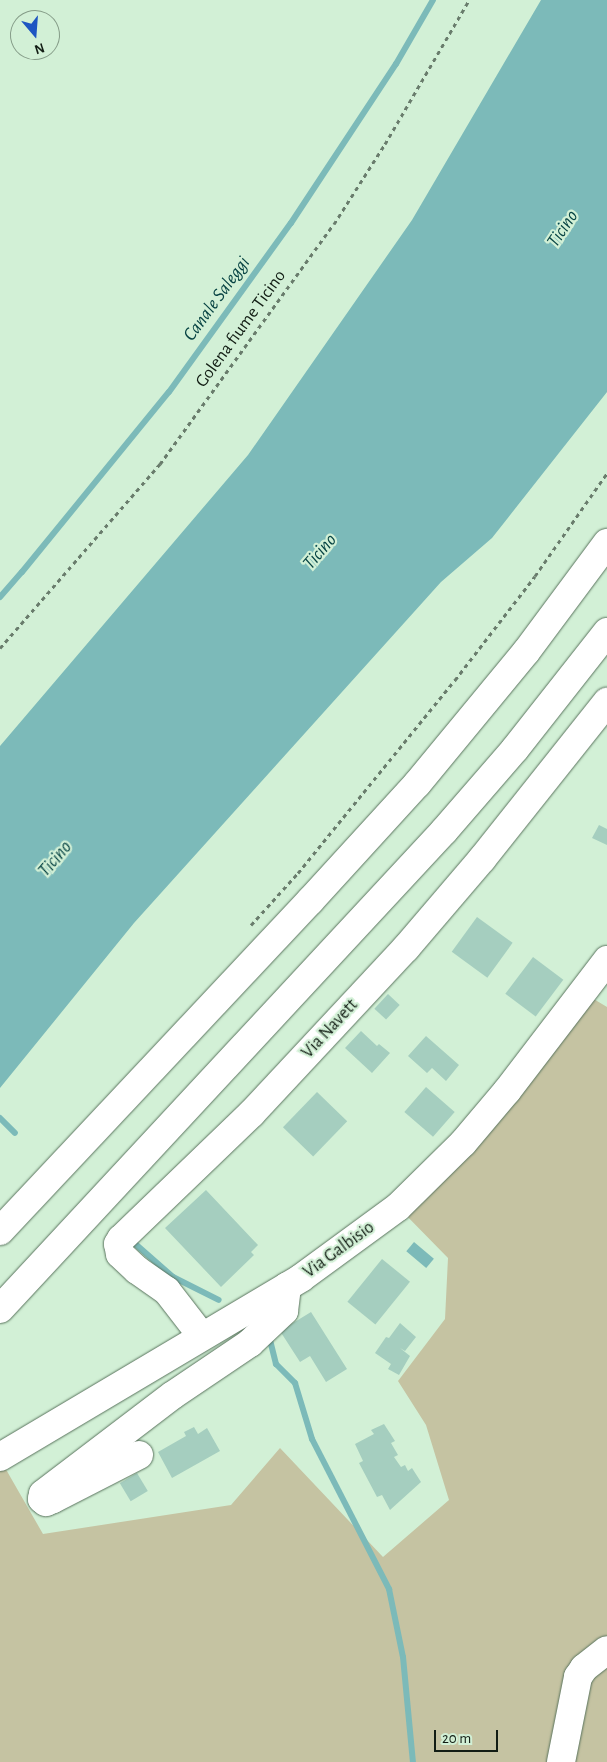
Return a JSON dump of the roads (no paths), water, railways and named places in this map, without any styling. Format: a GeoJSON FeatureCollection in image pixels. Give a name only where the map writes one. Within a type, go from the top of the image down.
{"type":"FeatureCollection","features":[{"type":"Feature","properties":{"kind":"main road"},"geometry":{"type":"LineString","coordinates":[[0,1231],[310,901],[417,784],[526,652],[607,543]]}},
{"type":"Feature","properties":{"kind":"main road"},"geometry":{"type":"LineString","coordinates":[[0,1309],[425,852],[515,749],[607,632]]}},
{"type":"Feature","properties":{"kind":"main road","name":"Via Navett"},"geometry":{"type":"LineString","coordinates":[[201,1335],[166,1291],[137,1270],[120,1254],[118,1244],[121,1239],[252,1113],[406,948],[482,859],[607,702]]}},
{"type":"Feature","properties":{"kind":"main road","name":"Via Galbisio"},"geometry":{"type":"LineString","coordinates":[[0,1457],[201,1335],[287,1286],[345,1247],[398,1207],[424,1184],[463,1144],[507,1091],[607,960]]}},
{"type":"Feature","properties":{"kind":"main road"},"geometry":{"type":"LineString","coordinates":[[139,1455],[53,1499],[46,1502],[42,1499],[43,1494],[166,1401],[250,1343],[284,1311],[287,1286]]}},
{"type":"Feature","properties":{"kind":"main road"},"geometry":{"type":"LineString","coordinates":[[561,1762],[578,1677],[584,1668],[607,1650]]}},
{"type":"Feature","properties":{"kind":"water","name":"Ticino"},"geometry":{"type":"Polygon","coordinates":[[[541,0],[607,0],[607,392],[492,538],[441,582],[134,923],[0,1088],[0,746],[248,455],[412,220],[541,0]]]}},
{"type":"Feature","properties":{"kind":"water"},"geometry":{"type":"Polygon","coordinates":[[[414,1242],[434,1259],[426,1268],[406,1251],[414,1242]]]}},
{"type":"Feature","properties":{"kind":"waterway","name":"Canale Saleggi"},"geometry":{"type":"LineString","coordinates":[[0,597],[169,392],[291,223],[396,64],[433,0]]}},
{"type":"Feature","properties":{"kind":"waterway"},"geometry":{"type":"LineString","coordinates":[[0,1118],[15,1133]]}},
{"type":"Feature","properties":{"kind":"waterway"},"geometry":{"type":"LineString","coordinates":[[132,1241],[173,1277],[219,1300]]}},
{"type":"Feature","properties":{"kind":"waterway"},"geometry":{"type":"LineString","coordinates":[[270,1340],[276,1364],[295,1383],[312,1439],[389,1589],[403,1657],[413,1762]]}}]}
